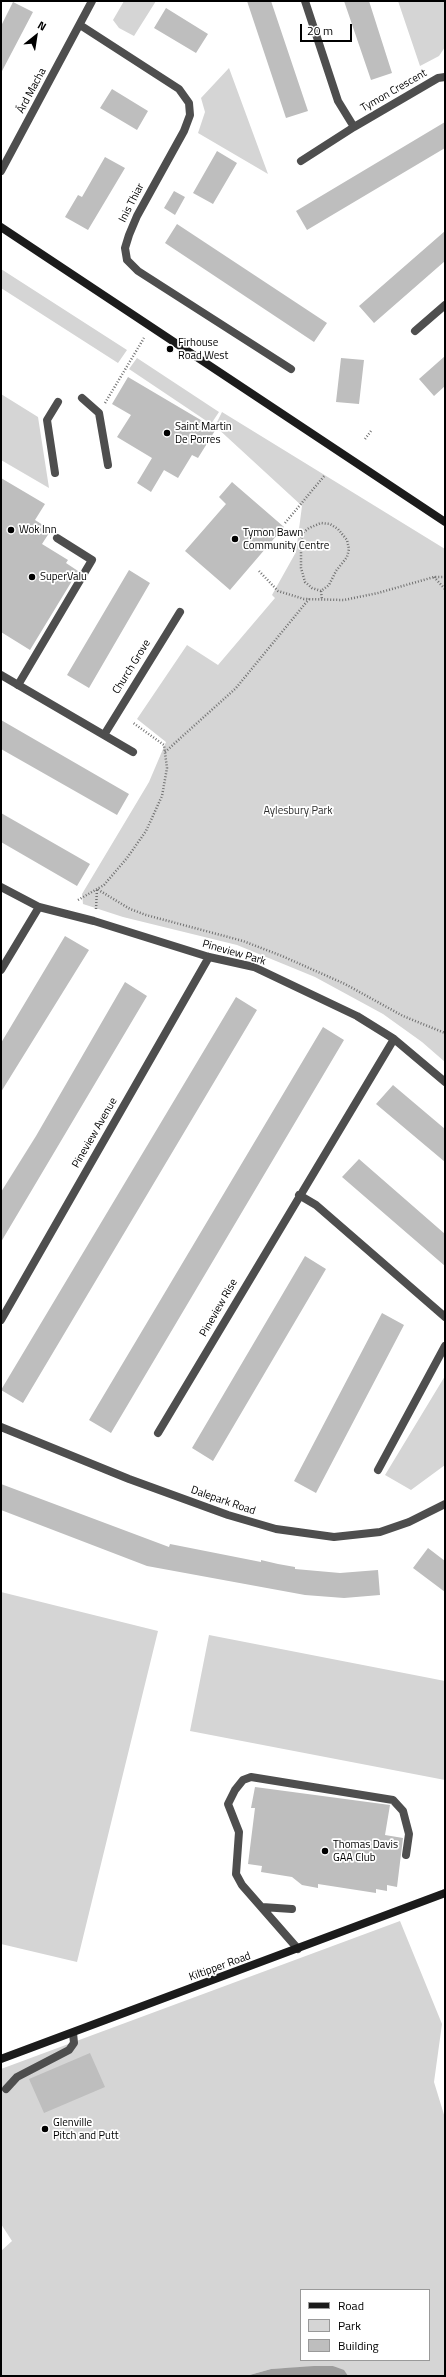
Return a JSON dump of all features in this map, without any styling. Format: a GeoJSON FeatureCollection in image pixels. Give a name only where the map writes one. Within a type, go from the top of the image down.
{"type":"FeatureCollection","features":[{"type":"Feature","properties":{"kind":"street","name":"Árd Macha"},"geometry":{"type":"LineString","coordinates":[[1,171],[92,1]]}},
{"type":"Feature","properties":{"kind":"street","name":"Tymon Crescent"},"geometry":{"type":"LineString","coordinates":[[305,1],[338,101],[354,127]]}},
{"type":"Feature","properties":{"kind":"street","name":"Inis Thiar"},"geometry":{"type":"LineString","coordinates":[[80,25],[179,89],[189,103],[190,116],[184,130],[131,229],[125,248],[127,260],[138,271],[290,369]]}},
{"type":"Feature","properties":{"kind":"street","name":"Tymon Crescent"},"geometry":{"type":"LineString","coordinates":[[301,161],[354,127],[438,78],[445,77]]}},
{"type":"Feature","properties":{"kind":"street"},"geometry":{"type":"LineString","coordinates":[[1,227],[445,522]]}},
{"type":"Feature","properties":{"kind":"street"},"geometry":{"type":"LineString","coordinates":[[415,331],[445,305]]}},
{"type":"Feature","properties":{"kind":"street"},"geometry":{"type":"LineString","coordinates":[[82,398],[99,413],[108,465]]}},
{"type":"Feature","properties":{"kind":"street"},"geometry":{"type":"LineString","coordinates":[[55,473],[47,420],[58,402]]}},
{"type":"Feature","properties":{"kind":"street"},"geometry":{"type":"LineString","coordinates":[[18,685],[92,560],[57,538]]}},
{"type":"Feature","properties":{"kind":"street","name":"Church Grove"},"geometry":{"type":"LineString","coordinates":[[104,735],[180,612]]}},
{"type":"Feature","properties":{"kind":"street"},"geometry":{"type":"LineString","coordinates":[[1,675],[133,752]]}},
{"type":"Feature","properties":{"kind":"street","name":"Pineview Park"},"geometry":{"type":"LineString","coordinates":[[1,887],[39,907],[94,921],[209,957],[254,967],[357,1016],[394,1039],[445,1082]]}},
{"type":"Feature","properties":{"kind":"street"},"geometry":{"type":"LineString","coordinates":[[1,970],[39,907]]}},
{"type":"Feature","properties":{"kind":"street","name":"Pineview Avenue"},"geometry":{"type":"LineString","coordinates":[[1,1320],[209,957]]}},
{"type":"Feature","properties":{"kind":"street","name":"Pineview Rise"},"geometry":{"type":"LineString","coordinates":[[158,1433],[299,1195],[394,1039]]}},
{"type":"Feature","properties":{"kind":"street"},"geometry":{"type":"LineString","coordinates":[[299,1195],[316,1205],[445,1317]]}},
{"type":"Feature","properties":{"kind":"street"},"geometry":{"type":"LineString","coordinates":[[378,1470],[445,1346]]}},
{"type":"Feature","properties":{"kind":"street","name":"Dalepark Road"},"geometry":{"type":"LineString","coordinates":[[1,1427],[129,1479],[228,1515],[276,1529],[334,1537],[380,1532],[409,1522],[445,1504]]}},
{"type":"Feature","properties":{"kind":"street"},"geometry":{"type":"LineString","coordinates":[[298,1949],[242,1885],[236,1874],[238,1832],[228,1804],[235,1790],[243,1780],[251,1777],[393,1800],[403,1811],[409,1834],[406,1855]]}},
{"type":"Feature","properties":{"kind":"street","name":"Kiltipper Road"},"geometry":{"type":"LineString","coordinates":[[1,2059],[445,1893]]}},
{"type":"Feature","properties":{"kind":"street"},"geometry":{"type":"LineString","coordinates":[[262,1907],[292,1909]]}},
{"type":"Feature","properties":{"kind":"street"},"geometry":{"type":"LineString","coordinates":[[6,2089],[17,2077],[69,2050],[74,2043],[73,2033]]}},
{"type":"Feature","properties":{"kind":"path"},"geometry":{"type":"LineString","coordinates":[[99,413],[144,338]]}},
{"type":"Feature","properties":{"kind":"path"},"geometry":{"type":"LineString","coordinates":[[365,439],[371,431]]}},
{"type":"Feature","properties":{"kind":"path"},"geometry":{"type":"LineString","coordinates":[[285,523],[325,475]]}},
{"type":"Feature","properties":{"kind":"path"},"geometry":{"type":"LineString","coordinates":[[321,523],[330,524],[338,529],[347,540],[349,549],[347,558],[336,571],[329,585],[321,591],[312,588],[305,582],[301,568],[301,539],[304,532],[309,528],[321,523]]}},
{"type":"Feature","properties":{"kind":"path"},"geometry":{"type":"LineString","coordinates":[[259,572],[278,591],[308,599],[322,600],[344,600],[378,593],[434,577],[445,577]]}},
{"type":"Feature","properties":{"kind":"path"},"geometry":{"type":"LineString","coordinates":[[434,577],[445,589]]}},
{"type":"Feature","properties":{"kind":"path"},"geometry":{"type":"LineString","coordinates":[[321,591],[322,600]]}},
{"type":"Feature","properties":{"kind":"path"},"geometry":{"type":"LineString","coordinates":[[165,752],[236,688],[308,599]]}},
{"type":"Feature","properties":{"kind":"path"},"geometry":{"type":"LineString","coordinates":[[78,900],[104,885],[127,858],[146,831],[162,796],[167,768],[164,745],[132,722]]}},
{"type":"Feature","properties":{"kind":"path"},"geometry":{"type":"LineString","coordinates":[[96,912],[98,889]]}},
{"type":"Feature","properties":{"kind":"path"},"geometry":{"type":"LineString","coordinates":[[98,889],[130,909],[146,915],[243,941],[282,956],[345,984],[403,1016],[445,1033]]}},
{"type":"Feature","properties":{"kind":"green space"},"geometry":{"type":"Polygon","coordinates":[[[124,1],[156,1],[134,36],[119,28],[113,20],[124,1]]]}},
{"type":"Feature","properties":{"kind":"green space"},"geometry":{"type":"Polygon","coordinates":[[[398,1],[445,1],[445,47],[439,56],[420,66],[398,1]]]}},
{"type":"Feature","properties":{"kind":"green space"},"geometry":{"type":"Polygon","coordinates":[[[229,68],[268,174],[198,133],[205,112],[201,98],[229,68]]]}},
{"type":"Feature","properties":{"kind":"green space"},"geometry":{"type":"Polygon","coordinates":[[[1,269],[127,350],[118,363],[1,288],[1,269]]]}},
{"type":"Feature","properties":{"kind":"green space"},"geometry":{"type":"Polygon","coordinates":[[[137,358],[219,412],[211,424],[129,369],[137,358]]]}},
{"type":"Feature","properties":{"kind":"green space"},"geometry":{"type":"Polygon","coordinates":[[[1,394],[38,417],[49,488],[1,460],[1,394]]]}},
{"type":"Feature","properties":{"kind":"green space","name":"Aylesbury Park"},"geometry":{"type":"Polygon","coordinates":[[[222,412],[445,549],[445,1062],[422,1042],[383,1014],[315,977],[237,945],[123,917],[83,904],[82,894],[149,782],[166,742],[137,719],[187,645],[218,665],[275,598],[272,595],[296,552],[302,506],[215,426],[222,412]]]}},
{"type":"Feature","properties":{"kind":"green space"},"geometry":{"type":"Polygon","coordinates":[[[445,1376],[445,1465],[411,1490],[385,1475],[445,1376]]]}},
{"type":"Feature","properties":{"kind":"green space"},"geometry":{"type":"Polygon","coordinates":[[[1,1592],[158,1631],[77,1962],[1,1944],[1,1592]]]}},
{"type":"Feature","properties":{"kind":"green space"},"geometry":{"type":"Polygon","coordinates":[[[209,1635],[445,1681],[445,1780],[190,1731],[209,1635]]]}},
{"type":"Feature","properties":{"kind":"green space","name":"Glenville Pitch and Putt"},"geometry":{"type":"Polygon","coordinates":[[[400,1921],[442,2024],[434,2082],[445,2118],[445,2376],[348,2376],[333,2366],[271,2369],[246,2376],[1,2376],[1,2251],[12,2241],[1,2224],[1,2069],[400,1921]]]}},
{"type":"Feature","properties":{"kind":"shaded area"},"geometry":{"type":"Polygon","coordinates":[[[333,2366],[344,2370],[348,2376],[246,2376],[271,2369],[333,2366]]]}},
{"type":"Feature","properties":{"kind":"building"},"geometry":{"type":"Polygon","coordinates":[[[247,1],[271,1],[308,111],[286,118],[247,1]]]}},
{"type":"Feature","properties":{"kind":"building"},"geometry":{"type":"Polygon","coordinates":[[[344,1],[369,1],[392,73],[371,80],[344,1]]]}},
{"type":"Feature","properties":{"kind":"building"},"geometry":{"type":"Polygon","coordinates":[[[13,2],[33,12],[1,73],[1,26],[13,2]]]}},
{"type":"Feature","properties":{"kind":"building"},"geometry":{"type":"Polygon","coordinates":[[[166,8],[208,34],[196,53],[154,28],[166,8]]]}},
{"type":"Feature","properties":{"kind":"building"},"geometry":{"type":"Polygon","coordinates":[[[112,89],[148,111],[137,130],[100,108],[112,89]]]}},
{"type":"Feature","properties":{"kind":"building"},"geometry":{"type":"Polygon","coordinates":[[[445,122],[445,148],[307,230],[296,211],[445,122]]]}},
{"type":"Feature","properties":{"kind":"building"},"geometry":{"type":"Polygon","coordinates":[[[217,151],[237,163],[213,204],[193,193],[217,151]]]}},
{"type":"Feature","properties":{"kind":"building"},"geometry":{"type":"Polygon","coordinates":[[[105,157],[125,168],[88,230],[65,217],[78,195],[82,197],[105,157]]]}},
{"type":"Feature","properties":{"kind":"building"},"geometry":{"type":"Polygon","coordinates":[[[174,191],[185,197],[175,215],[164,208],[174,191]]]}},
{"type":"Feature","properties":{"kind":"building"},"geometry":{"type":"Polygon","coordinates":[[[177,224],[327,323],[314,342],[165,243],[177,224]]]}},
{"type":"Feature","properties":{"kind":"building"},"geometry":{"type":"Polygon","coordinates":[[[445,231],[445,261],[374,323],[359,306],[445,231]]]}},
{"type":"Feature","properties":{"kind":"building"},"geometry":{"type":"Polygon","coordinates":[[[445,356],[445,386],[434,396],[419,379],[445,356]]]}},
{"type":"Feature","properties":{"kind":"building"},"geometry":{"type":"Polygon","coordinates":[[[341,358],[364,360],[359,404],[336,402],[341,358]]]}},
{"type":"Feature","properties":{"kind":"building","name":"Saint Martin De Porres"},"geometry":{"type":"Polygon","coordinates":[[[128,377],[216,429],[198,458],[192,455],[178,478],[164,470],[151,492],[137,483],[152,458],[117,437],[131,415],[112,404],[128,377]]]}},
{"type":"Feature","properties":{"kind":"building"},"geometry":{"type":"Polygon","coordinates":[[[1,478],[45,504],[35,520],[51,530],[42,544],[68,560],[66,563],[78,571],[30,650],[1,632],[1,478]]]}},
{"type":"Feature","properties":{"kind":"building","name":"Tymon Bawn Community Centre"},"geometry":{"type":"Polygon","coordinates":[[[232,482],[284,527],[230,590],[185,551],[226,504],[219,497],[232,482]]]}},
{"type":"Feature","properties":{"kind":"building"},"geometry":{"type":"Polygon","coordinates":[[[129,570],[150,583],[89,688],[67,675],[129,570]]]}},
{"type":"Feature","properties":{"kind":"building"},"geometry":{"type":"Polygon","coordinates":[[[1,720],[129,794],[117,815],[1,749],[1,720]]]}},
{"type":"Feature","properties":{"kind":"building"},"geometry":{"type":"Polygon","coordinates":[[[1,813],[90,864],[77,886],[1,842],[1,813]]]}},
{"type":"Feature","properties":{"kind":"building"},"geometry":{"type":"Polygon","coordinates":[[[65,936],[89,950],[1,1092],[1,1043],[65,936]]]}},
{"type":"Feature","properties":{"kind":"building"},"geometry":{"type":"Polygon","coordinates":[[[125,982],[147,996],[1,1242],[1,1192],[36,1136],[125,982]]]}},
{"type":"Feature","properties":{"kind":"building"},"geometry":{"type":"Polygon","coordinates":[[[236,997],[257,1010],[23,1403],[1,1390],[236,997]]]}},
{"type":"Feature","properties":{"kind":"building"},"geometry":{"type":"Polygon","coordinates":[[[323,1027],[344,1040],[111,1433],[89,1420],[323,1027]]]}},
{"type":"Feature","properties":{"kind":"building"},"geometry":{"type":"Polygon","coordinates":[[[393,1085],[445,1129],[445,1162],[376,1104],[393,1085]]]}},
{"type":"Feature","properties":{"kind":"building"},"geometry":{"type":"Polygon","coordinates":[[[359,1159],[445,1234],[445,1266],[342,1177],[359,1159]]]}},
{"type":"Feature","properties":{"kind":"building"},"geometry":{"type":"Polygon","coordinates":[[[305,1256],[326,1269],[213,1461],[192,1448],[305,1256]]]}},
{"type":"Feature","properties":{"kind":"building"},"geometry":{"type":"Polygon","coordinates":[[[382,1313],[404,1325],[316,1493],[294,1481],[382,1313]]]}},
{"type":"Feature","properties":{"kind":"building"},"geometry":{"type":"Polygon","coordinates":[[[1,1484],[169,1547],[170,1544],[261,1562],[261,1560],[295,1567],[295,1569],[340,1573],[378,1570],[380,1595],[344,1598],[305,1595],[147,1566],[1,1510],[1,1484]]]}},
{"type":"Feature","properties":{"kind":"building"},"geometry":{"type":"Polygon","coordinates":[[[428,1548],[445,1561],[445,1592],[413,1568],[428,1548]]]}},
{"type":"Feature","properties":{"kind":"building","name":"Thomas Davis GAA Club"},"geometry":{"type":"Polygon","coordinates":[[[255,1787],[390,1805],[385,1835],[403,1838],[397,1887],[387,1885],[387,1891],[376,1889],[376,1893],[318,1884],[318,1888],[302,1885],[292,1877],[261,1872],[262,1866],[248,1864],[255,1808],[251,1808],[255,1787]]]}},
{"type":"Feature","properties":{"kind":"building"},"geometry":{"type":"Polygon","coordinates":[[[90,2053],[105,2087],[44,2113],[29,2079],[90,2053]]]}},
{"type":"Feature","properties":{"kind":"place","name":"Firhouse Road West"},"geometry":{"type":"Point","coordinates":[170,349]}},
{"type":"Feature","properties":{"kind":"place","name":"Saint Martin De Porres"},"geometry":{"type":"Point","coordinates":[167,433]}},
{"type":"Feature","properties":{"kind":"place","name":"Wok Inn"},"geometry":{"type":"Point","coordinates":[11,530]}},
{"type":"Feature","properties":{"kind":"place","name":"Tymon Bawn Community Centre"},"geometry":{"type":"Point","coordinates":[235,539]}},
{"type":"Feature","properties":{"kind":"place","name":"SuperValu"},"geometry":{"type":"Point","coordinates":[32,577]}},
{"type":"Feature","properties":{"kind":"place","name":"Thomas Davis GAA Club"},"geometry":{"type":"Point","coordinates":[325,1851]}},
{"type":"Feature","properties":{"kind":"place","name":"Glenville Pitch and Putt"},"geometry":{"type":"Point","coordinates":[45,2129]}}]}
